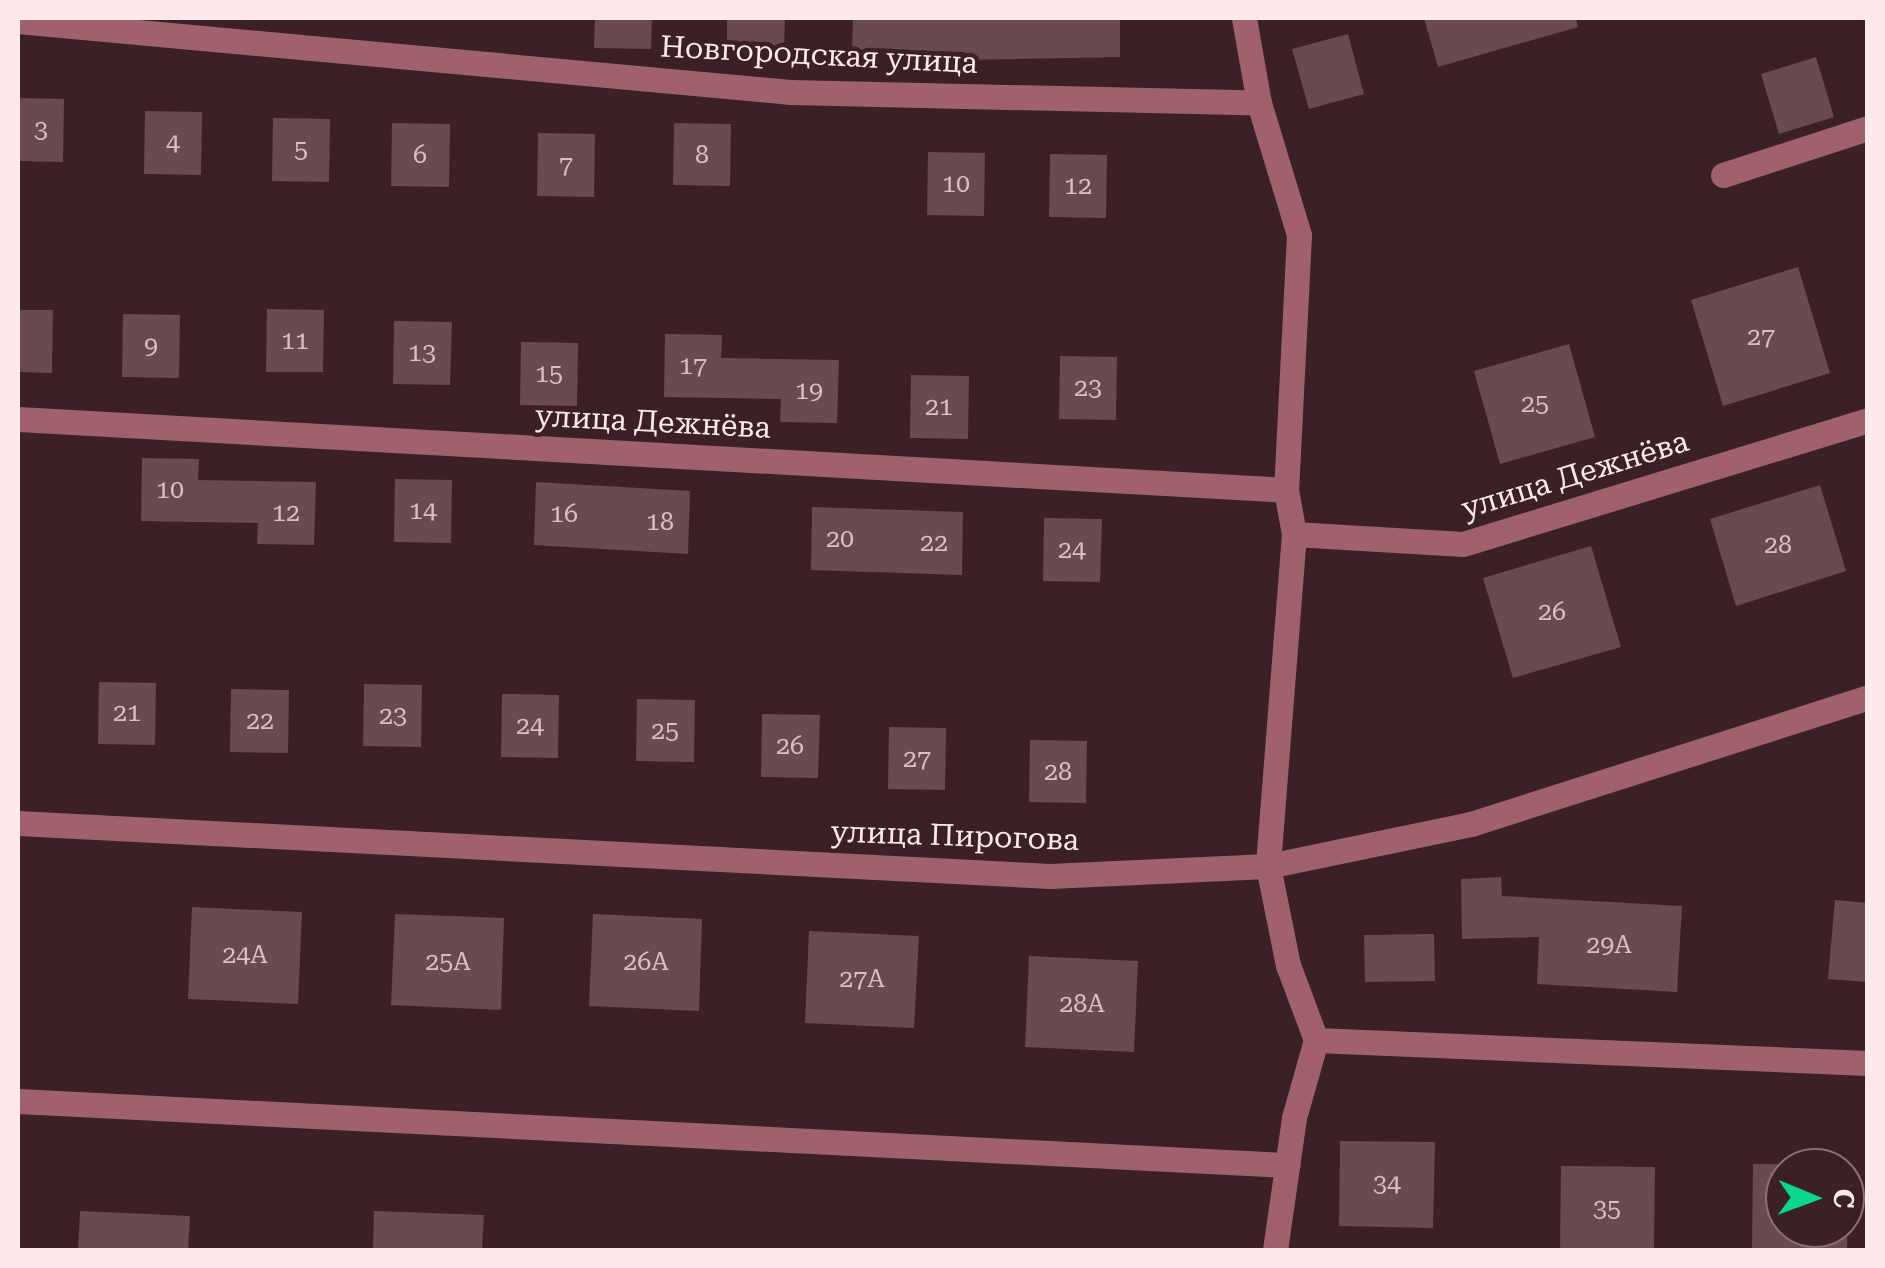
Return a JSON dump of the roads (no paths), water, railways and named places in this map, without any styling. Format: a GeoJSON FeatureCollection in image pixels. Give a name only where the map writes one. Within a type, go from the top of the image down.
{"type":"FeatureCollection","features":[{"type":"Feature","properties":{"kind":"street"},"geometry":{"type":"LineString","coordinates":[[1244,18],[1259,104],[1299,235],[1286,490],[1294,534],[1268,866],[1288,965],[1316,1040],[1287,1166],[1275,1250]]}},
{"type":"Feature","properties":{"kind":"street","name":"Новгородская улица"},"geometry":{"type":"LineString","coordinates":[[18,21],[792,92],[1259,104]]}},
{"type":"Feature","properties":{"kind":"street"},"geometry":{"type":"LineString","coordinates":[[1723,175],[1868,128]]}},
{"type":"Feature","properties":{"kind":"street","name":"улица Дежнёва"},"geometry":{"type":"LineString","coordinates":[[18,419],[1286,490]]}},
{"type":"Feature","properties":{"kind":"street","name":"улица Дежнёва"},"geometry":{"type":"LineString","coordinates":[[1294,534],[1463,544],[1868,420]]}},
{"type":"Feature","properties":{"kind":"street","name":"улица Пирогова"},"geometry":{"type":"LineString","coordinates":[[18,823],[1050,876],[1268,866],[1471,824],[1868,698]]}},
{"type":"Feature","properties":{"kind":"street"},"geometry":{"type":"LineString","coordinates":[[1316,1040],[1868,1063]]}},
{"type":"Feature","properties":{"kind":"street"},"geometry":{"type":"LineString","coordinates":[[18,1101],[1287,1166]]}}]}
